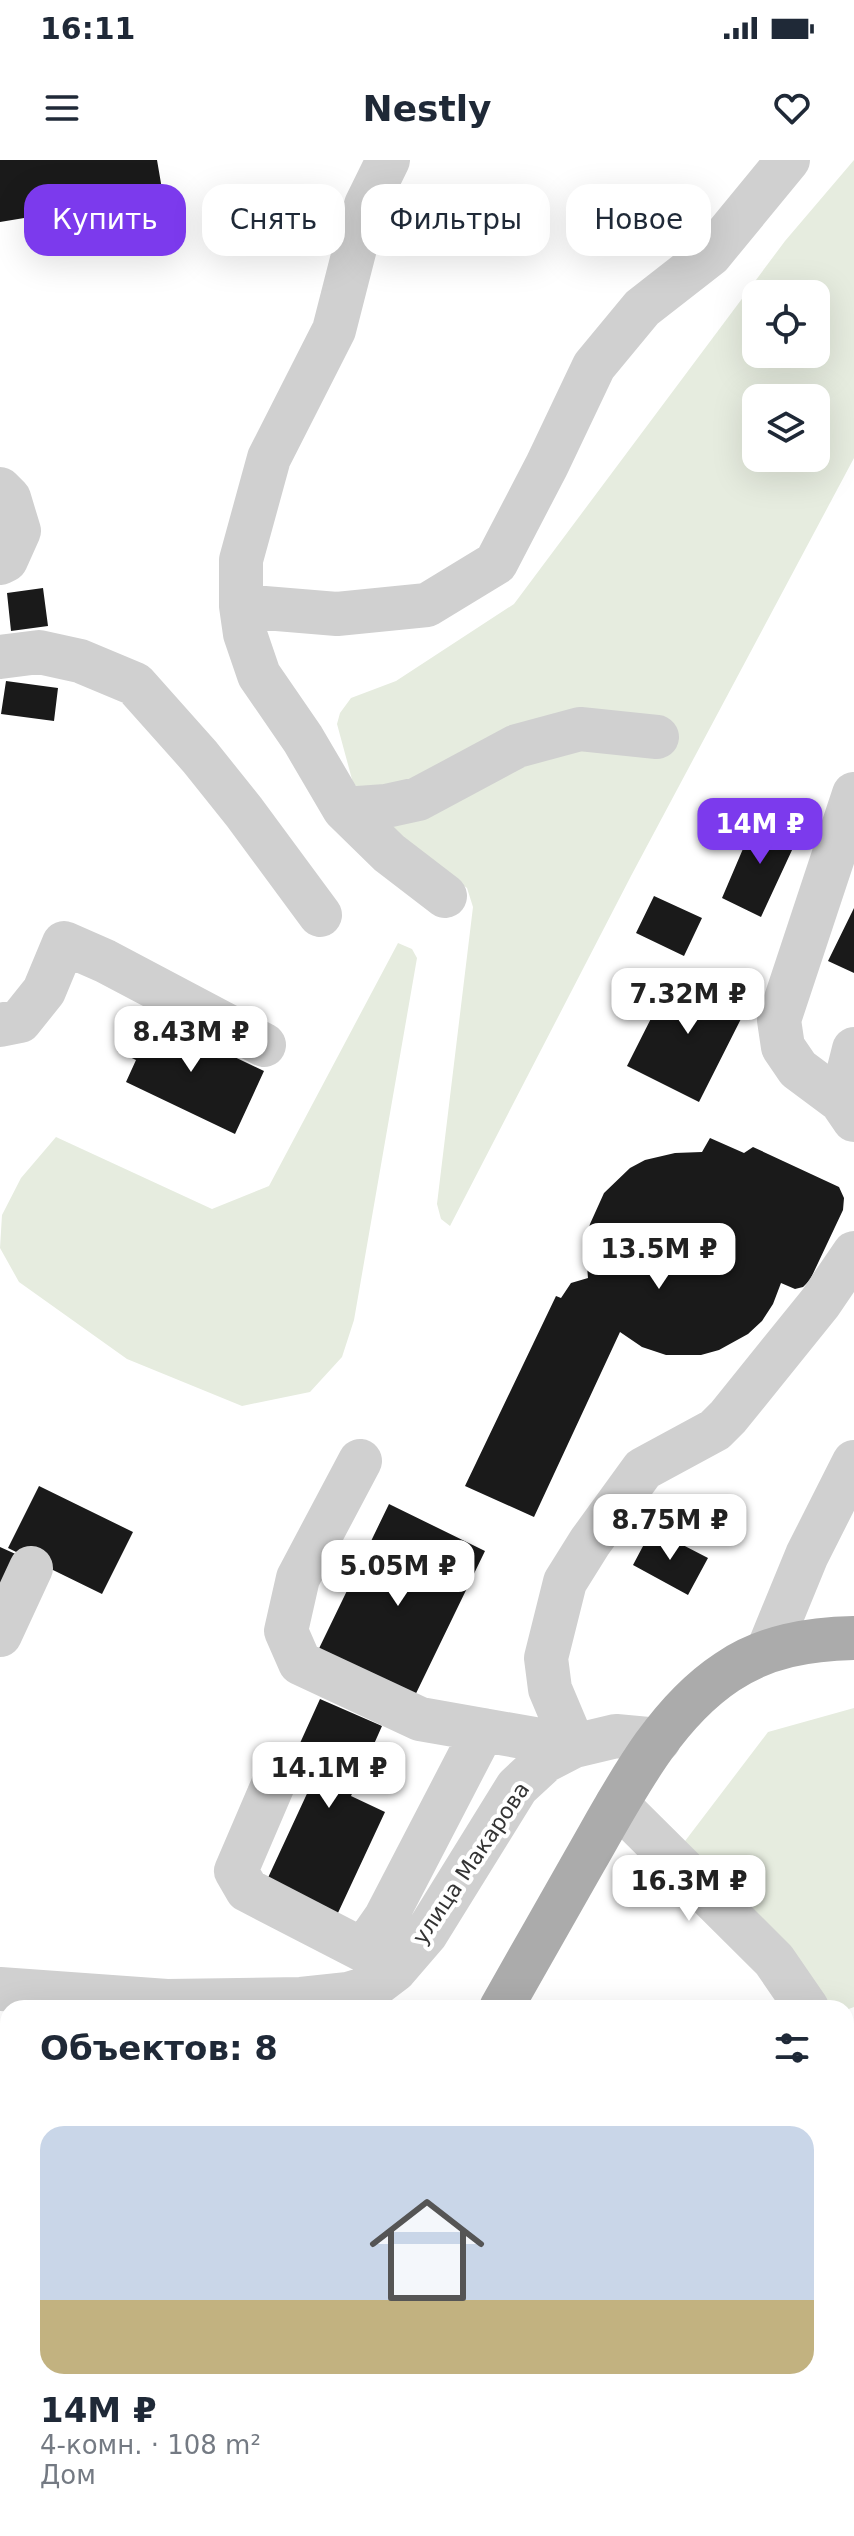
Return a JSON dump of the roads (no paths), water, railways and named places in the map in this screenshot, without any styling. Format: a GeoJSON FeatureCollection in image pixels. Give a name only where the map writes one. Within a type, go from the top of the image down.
{"type":"FeatureCollection","features":[{"type":"Feature","properties":{"kind":"main road"},"geometry":{"type":"LineString","coordinates":[[506,2000],[617,1804],[659,1740],[690,1703],[726,1672],[768,1650],[819,1639],[854,1638]]}},
{"type":"Feature","properties":{"kind":"street"},"geometry":{"type":"LineString","coordinates":[[388,160],[366,205],[334,330],[269,458],[241,560],[241,606],[245,634],[259,675],[303,739],[344,809],[389,853],[445,896]]}},
{"type":"Feature","properties":{"kind":"street"},"geometry":{"type":"LineString","coordinates":[[241,606],[337,614],[427,605],[496,563],[594,366],[642,308],[710,255],[788,160]]}},
{"type":"Feature","properties":{"kind":"street"},"geometry":{"type":"LineString","coordinates":[[0,489],[9,498],[19,531],[6,560],[0,563]]}},
{"type":"Feature","properties":{"kind":"street"},"geometry":{"type":"LineString","coordinates":[[0,657],[39,652],[80,661],[135,684],[200,757],[320,915]]}},
{"type":"Feature","properties":{"kind":"street"},"geometry":{"type":"LineString","coordinates":[[344,809],[386,806],[418,799],[517,746],[580,729],[657,737]]}},
{"type":"Feature","properties":{"kind":"street"},"geometry":{"type":"LineString","coordinates":[[848,1110],[798,1069],[783,1047],[779,1020],[854,794]]}},
{"type":"Feature","properties":{"kind":"street"},"geometry":{"type":"LineString","coordinates":[[0,1025],[20,1021],[44,991],[64,943],[105,961],[264,1045]]}},
{"type":"Feature","properties":{"kind":"street"},"geometry":{"type":"LineString","coordinates":[[848,1110],[854,1049]]}},
{"type":"Feature","properties":{"kind":"street"},"geometry":{"type":"LineString","coordinates":[[574,1746],[550,1689],[546,1658],[565,1582],[643,1469],[715,1430],[728,1417],[820,1303],[854,1253]]}},
{"type":"Feature","properties":{"kind":"street"},"geometry":{"type":"LineString","coordinates":[[360,1461],[298,1578],[286,1631],[300,1663],[420,1719],[574,1746]]}},
{"type":"Feature","properties":{"kind":"street"},"geometry":{"type":"LineString","coordinates":[[768,1650],[807,1555],[854,1462]]}},
{"type":"Feature","properties":{"kind":"street"},"geometry":{"type":"LineString","coordinates":[[0,1635],[31,1568]]}},
{"type":"Feature","properties":{"kind":"street"},"geometry":{"type":"LineString","coordinates":[[275,1780],[236,1871],[239,1880],[247,1890],[379,1960],[386,1917],[483,1730]]}},
{"type":"Feature","properties":{"kind":"street","name":"улица Макарова"},"geometry":{"type":"LineString","coordinates":[[234,2000],[301,1999],[348,1994],[374,1986],[379,1960],[426,1934],[517,1787],[545,1761],[574,1746],[616,1736],[659,1740]]}},
{"type":"Feature","properties":{"kind":"street"},"geometry":{"type":"LineString","coordinates":[[617,1804],[774,1960],[802,2000]]}},
{"type":"Feature","properties":{"kind":"street","name":"улица Макарова"},"geometry":{"type":"LineString","coordinates":[[0,1989],[153,2000]]}}]}
